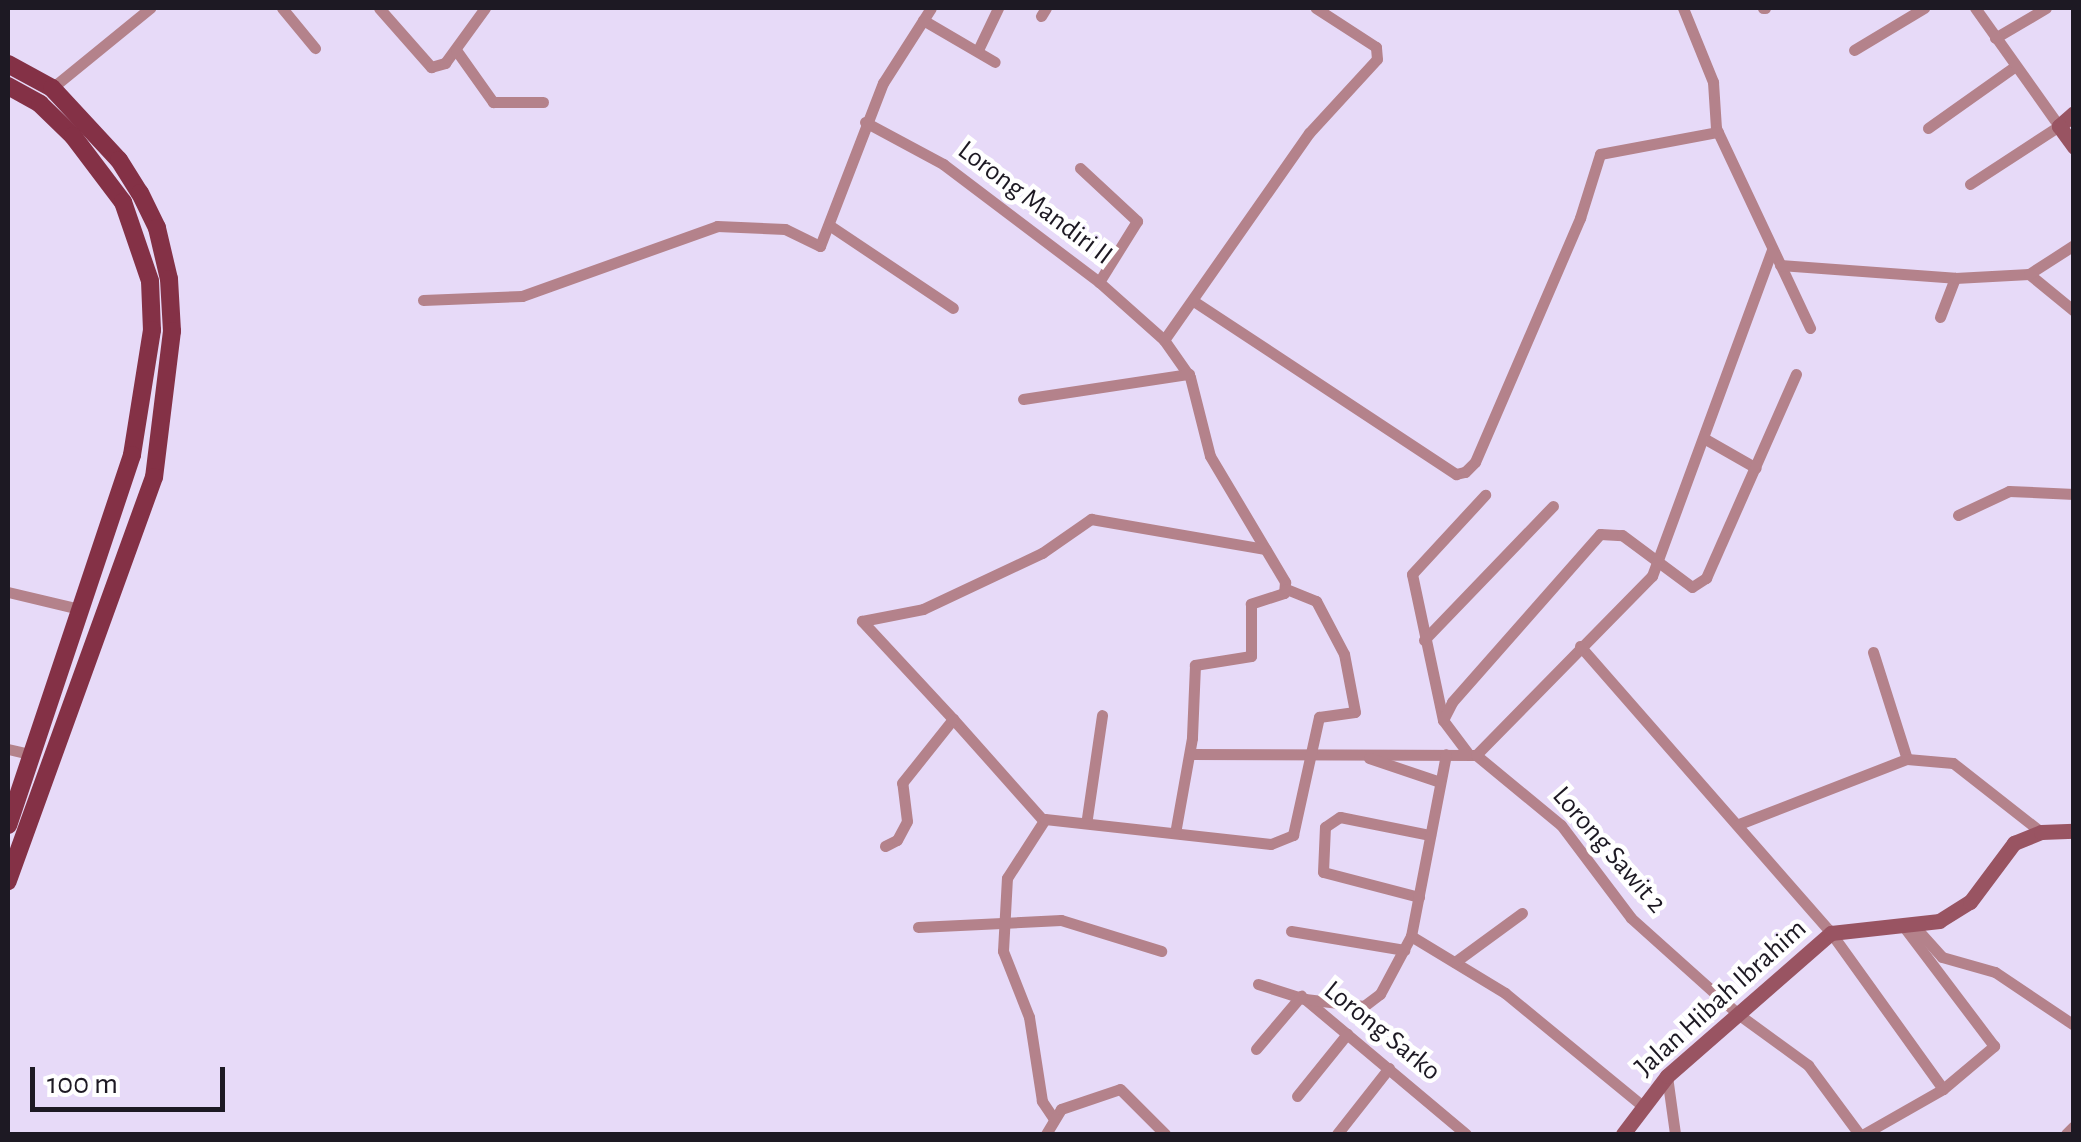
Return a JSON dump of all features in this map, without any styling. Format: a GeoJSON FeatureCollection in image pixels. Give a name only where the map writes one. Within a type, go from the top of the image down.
{"type":"FeatureCollection","features":[{"type":"Feature","properties":{"kind":"main road"},"geometry":{"type":"LineString","coordinates":[[8,64],[52,88],[119,160],[148,210],[169,279],[172,331],[154,478],[8,881]]}},
{"type":"Feature","properties":{"kind":"main road"},"geometry":{"type":"LineString","coordinates":[[8,86],[40,104],[104,172],[139,234],[150,282],[145,393],[80,609],[8,823]]}},
{"type":"Feature","properties":{"kind":"main road"},"geometry":{"type":"LineString","coordinates":[[16,800],[34,809]]}},
{"type":"Feature","properties":{"kind":"street"},"geometry":{"type":"LineString","coordinates":[[52,88],[150,8]]}},
{"type":"Feature","properties":{"kind":"street"},"geometry":{"type":"LineString","coordinates":[[282,8],[315,48]]}},
{"type":"Feature","properties":{"kind":"street"},"geometry":{"type":"LineString","coordinates":[[378,8],[431,67],[456,50],[485,8]]}},
{"type":"Feature","properties":{"kind":"street"},"geometry":{"type":"LineString","coordinates":[[423,300],[522,296],[717,226],[786,229],[820,246],[865,122],[931,8]]}},
{"type":"Feature","properties":{"kind":"street"},"geometry":{"type":"LineString","coordinates":[[978,50],[998,8]]}},
{"type":"Feature","properties":{"kind":"street"},"geometry":{"type":"LineString","coordinates":[[1164,340],[1195,302],[1309,133],[1377,58],[1376,47],[1316,8]]}},
{"type":"Feature","properties":{"kind":"street"},"geometry":{"type":"LineString","coordinates":[[1683,8],[1712,82],[1718,132],[1810,328]]}},
{"type":"Feature","properties":{"kind":"street"},"geometry":{"type":"LineString","coordinates":[[1854,50],[1924,8]]}},
{"type":"Feature","properties":{"kind":"street"},"geometry":{"type":"LineString","coordinates":[[1975,8],[2074,147]]}},
{"type":"Feature","properties":{"kind":"street"},"geometry":{"type":"LineString","coordinates":[[1995,38],[2046,8]]}},
{"type":"Feature","properties":{"kind":"street"},"geometry":{"type":"LineString","coordinates":[[923,20],[995,62]]}},
{"type":"Feature","properties":{"kind":"street"},"geometry":{"type":"LineString","coordinates":[[456,50],[494,102],[544,102]]}},
{"type":"Feature","properties":{"kind":"street"},"geometry":{"type":"LineString","coordinates":[[1928,128],[2014,67]]}},
{"type":"Feature","properties":{"kind":"street"},"geometry":{"type":"LineString","coordinates":[[1970,184],[2074,113]]}},
{"type":"Feature","properties":{"kind":"street","name":"Lorong Mandiri II"},"geometry":{"type":"LineString","coordinates":[[865,122],[943,164],[1099,282],[1164,340],[1189,374]]}},
{"type":"Feature","properties":{"kind":"street"},"geometry":{"type":"LineString","coordinates":[[1195,302],[1456,474],[1465,472],[1476,462],[1565,252],[1600,154],[1718,132]]}},
{"type":"Feature","properties":{"kind":"street"},"geometry":{"type":"LineString","coordinates":[[1080,168],[1137,221],[1099,282]]}},
{"type":"Feature","properties":{"kind":"street"},"geometry":{"type":"LineString","coordinates":[[828,225],[953,308]]}},
{"type":"Feature","properties":{"kind":"street"},"geometry":{"type":"LineString","coordinates":[[1780,265],[1956,278],[2029,274],[2074,245]]}},
{"type":"Feature","properties":{"kind":"street"},"geometry":{"type":"LineString","coordinates":[[1190,754],[1313,752],[1367,757],[1471,753],[1657,566],[1671,514],[1707,440],[1772,249]]}},
{"type":"Feature","properties":{"kind":"street"},"geometry":{"type":"LineString","coordinates":[[2029,274],[2074,311]]}},
{"type":"Feature","properties":{"kind":"street"},"geometry":{"type":"LineString","coordinates":[[1940,317],[1956,278]]}},
{"type":"Feature","properties":{"kind":"street"},"geometry":{"type":"LineString","coordinates":[[1023,399],[1189,374],[1206,448],[1286,589],[1316,601],[1352,681],[1353,716],[1320,717],[1293,835],[1281,843],[1087,818],[1042,820]]}},
{"type":"Feature","properties":{"kind":"street"},"geometry":{"type":"LineString","coordinates":[[1443,720],[1452,702],[1600,534],[1622,534],[1657,566],[1692,587],[1706,578],[1796,374]]}},
{"type":"Feature","properties":{"kind":"street"},"geometry":{"type":"LineString","coordinates":[[1707,440],[1756,468]]}},
{"type":"Feature","properties":{"kind":"street"},"geometry":{"type":"LineString","coordinates":[[1958,515],[2009,491],[2074,494]]}},
{"type":"Feature","properties":{"kind":"street"},"geometry":{"type":"LineString","coordinates":[[1443,720],[1412,574],[1485,496]]}},
{"type":"Feature","properties":{"kind":"street"},"geometry":{"type":"LineString","coordinates":[[1424,640],[1553,506]]}},
{"type":"Feature","properties":{"kind":"street"},"geometry":{"type":"LineString","coordinates":[[1042,820],[862,621],[923,609],[1042,553],[1091,519],[1265,549]]}},
{"type":"Feature","properties":{"kind":"street"},"geometry":{"type":"LineString","coordinates":[[1176,828],[1190,754],[1195,665],[1251,656],[1251,604],[1286,589]]}},
{"type":"Feature","properties":{"kind":"street"},"geometry":{"type":"LineString","coordinates":[[8,592],[80,609]]}},
{"type":"Feature","properties":{"kind":"street"},"geometry":{"type":"LineString","coordinates":[[1580,646],[1830,933],[1942,1089]]}},
{"type":"Feature","properties":{"kind":"street"},"geometry":{"type":"LineString","coordinates":[[1873,652],[1907,759]]}},
{"type":"Feature","properties":{"kind":"street"},"geometry":{"type":"LineString","coordinates":[[1087,818],[1102,716]]}},
{"type":"Feature","properties":{"kind":"street"},"geometry":{"type":"LineString","coordinates":[[884,846],[897,840],[907,821],[902,783],[953,719]]}},
{"type":"Feature","properties":{"kind":"street","name":"Lorong Sawit 2"},"geometry":{"type":"LineString","coordinates":[[1443,720],[1471,753],[1555,819],[1620,908],[1738,1014],[1808,1065],[1861,1134]]}},
{"type":"Feature","properties":{"kind":"street"},"geometry":{"type":"LineString","coordinates":[[8,749],[33,754]]}},
{"type":"Feature","properties":{"kind":"street"},"geometry":{"type":"LineString","coordinates":[[1256,1049],[1303,998],[1372,1002],[1411,936],[1446,754]]}},
{"type":"Feature","properties":{"kind":"street"},"geometry":{"type":"LineString","coordinates":[[1367,757],[1440,782]]}},
{"type":"Feature","properties":{"kind":"street"},"geometry":{"type":"LineString","coordinates":[[1739,824],[1907,759],[1953,762],[2041,832],[2074,831]]}},
{"type":"Feature","properties":{"kind":"street"},"geometry":{"type":"LineString","coordinates":[[1418,896],[1323,872],[1325,827],[1340,817],[1430,835]]}},
{"type":"Feature","properties":{"kind":"street"},"geometry":{"type":"LineString","coordinates":[[1042,820],[1032,846],[1006,878],[1004,918],[1009,976],[1028,1012],[1042,1101],[1054,1119]]}},
{"type":"Feature","properties":{"kind":"street","name":"Jalan Hibah Ibrahim"},"geometry":{"type":"LineString","coordinates":[[1622,1134],[1640,1104],[1668,1076],[1830,933],[1910,927],[1956,913],[2014,843],[2041,832]]}},
{"type":"Feature","properties":{"kind":"street"},"geometry":{"type":"LineString","coordinates":[[1454,962],[1522,913]]}},
{"type":"Feature","properties":{"kind":"street"},"geometry":{"type":"LineString","coordinates":[[918,928],[1004,918],[1075,922],[1161,952]]}},
{"type":"Feature","properties":{"kind":"street"},"geometry":{"type":"LineString","coordinates":[[1910,927],[1942,957],[1994,972],[2074,1025]]}},
{"type":"Feature","properties":{"kind":"street"},"geometry":{"type":"LineString","coordinates":[[1861,1134],[1942,1089],[1994,1046],[1910,927]]}},
{"type":"Feature","properties":{"kind":"street"},"geometry":{"type":"LineString","coordinates":[[1291,931],[1404,950]]}},
{"type":"Feature","properties":{"kind":"street"},"geometry":{"type":"LineString","coordinates":[[1411,936],[1505,993],[1640,1104]]}},
{"type":"Feature","properties":{"kind":"street","name":"Lorong Sarko"},"geometry":{"type":"LineString","coordinates":[[1258,984],[1303,998],[1466,1134]]}},
{"type":"Feature","properties":{"kind":"street"},"geometry":{"type":"LineString","coordinates":[[1297,1096],[1346,1034]]}},
{"type":"Feature","properties":{"kind":"street"},"geometry":{"type":"LineString","coordinates":[[1337,1134],[1389,1068]]}},
{"type":"Feature","properties":{"kind":"street"},"geometry":{"type":"LineString","coordinates":[[1668,1076],[1675,1134]]}},
{"type":"Feature","properties":{"kind":"street"},"geometry":{"type":"LineString","coordinates":[[1046,1134],[1061,1108],[1120,1089],[1164,1134]]}},
{"type":"Feature","properties":{"kind":"street"},"geometry":{"type":"LineString","coordinates":[[2066,1134],[2074,1126]]}}]}
